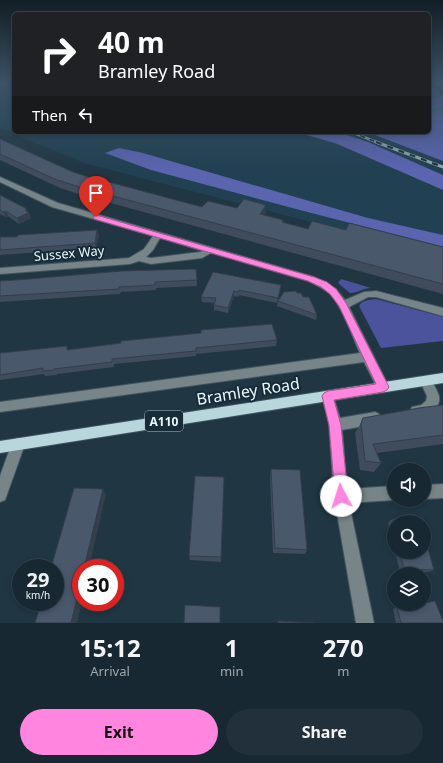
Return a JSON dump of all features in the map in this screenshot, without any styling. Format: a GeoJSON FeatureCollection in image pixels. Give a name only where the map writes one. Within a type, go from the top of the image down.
{"type":"FeatureCollection","features":[{"type":"Feature","properties":{"kind":"main road","name":"Bramley Road"},"geometry":{"type":"LineString","coordinates":[[0,447],[443,378]]}},
{"type":"Feature","properties":{"kind":"street"},"geometry":{"type":"LineString","coordinates":[[0,179],[55,205],[324,284],[333,291],[343,305],[367,357],[383,387]]}},
{"type":"Feature","properties":{"kind":"street","name":"Sussex Way"},"geometry":{"type":"LineString","coordinates":[[0,271],[130,261],[139,258],[149,251],[154,245],[158,234]]}},
{"type":"Feature","properties":{"kind":"street","name":"Sussex Way"},"geometry":{"type":"LineString","coordinates":[[139,258],[151,261],[202,255],[210,250]]}},
{"type":"Feature","properties":{"kind":"street"},"geometry":{"type":"LineString","coordinates":[[343,305],[367,294],[376,294],[443,312]]}},
{"type":"Feature","properties":{"kind":"street","name":"Bramley Road"},"geometry":{"type":"LineString","coordinates":[[0,407],[367,357]]}},
{"type":"Feature","properties":{"kind":"street"},"geometry":{"type":"LineString","coordinates":[[401,414],[423,410],[432,404],[433,396],[426,381]]}},
{"type":"Feature","properties":{"kind":"street"},"geometry":{"type":"LineString","coordinates":[[328,396],[335,425],[341,496],[365,623]]}},
{"type":"Feature","properties":{"kind":"street"},"geometry":{"type":"LineString","coordinates":[[335,425],[386,416]]}},
{"type":"Feature","properties":{"kind":"street"},"geometry":{"type":"LineString","coordinates":[[0,495],[18,444]]}},
{"type":"Feature","properties":{"kind":"street"},"geometry":{"type":"LineString","coordinates":[[431,492],[443,491]]}},
{"type":"Feature","properties":{"kind":"street"},"geometry":{"type":"LineString","coordinates":[[341,496],[387,493]]}},
{"type":"Feature","properties":{"kind":"shaded area"},"geometry":{"type":"Polygon","coordinates":[[[0,111],[12,111],[12,133],[0,128],[0,111]]]}},
{"type":"Feature","properties":{"kind":"shaded area"},"geometry":{"type":"Polygon","coordinates":[[[431,111],[443,111],[443,154],[430,134],[431,111]]]}},
{"type":"Feature","properties":{"kind":"shaded area"},"geometry":{"type":"Polygon","coordinates":[[[431,111],[443,111],[443,161],[372,134],[431,134],[431,111]]]}},
{"type":"Feature","properties":{"kind":"shaded area"},"geometry":{"type":"Polygon","coordinates":[[[14,134],[372,134],[443,161],[443,256],[87,164],[14,134]]]}},
{"type":"Feature","properties":{"kind":"shaded area"},"geometry":{"type":"Polygon","coordinates":[[[303,134],[344,134],[368,142],[443,175],[443,190],[335,143],[303,134]]]}},
{"type":"Feature","properties":{"kind":"shaded area"},"geometry":{"type":"Polygon","coordinates":[[[119,148],[143,153],[368,218],[443,235],[443,247],[151,170],[105,153],[119,148]]]}},
{"type":"Feature","properties":{"kind":"shaded area"},"geometry":{"type":"Polygon","coordinates":[[[341,279],[371,288],[350,293],[338,283],[341,279]]]}},
{"type":"Feature","properties":{"kind":"shaded area"},"geometry":{"type":"Polygon","coordinates":[[[376,299],[443,317],[443,341],[381,348],[359,306],[364,301],[376,299]]]}},
{"type":"Feature","properties":{"kind":"building"},"geometry":{"type":"Polygon","coordinates":[[[0,139],[73,172],[107,183],[109,182],[202,207],[208,201],[237,208],[244,199],[266,205],[260,214],[308,229],[312,221],[346,230],[349,223],[443,247],[443,284],[57,180],[0,154],[0,139]]]}},
{"type":"Feature","properties":{"kind":"building"},"geometry":{"type":"Polygon","coordinates":[[[0,195],[27,209],[25,210],[28,213],[17,218],[6,211],[3,212],[0,210],[0,195]]]}},
{"type":"Feature","properties":{"kind":"building"},"geometry":{"type":"Polygon","coordinates":[[[97,230],[95,243],[0,250],[0,237],[17,237],[18,235],[97,230]]]}},
{"type":"Feature","properties":{"kind":"building"},"geometry":{"type":"Polygon","coordinates":[[[196,269],[197,280],[155,282],[155,285],[119,287],[119,289],[0,296],[0,281],[121,271],[196,269]]]}},
{"type":"Feature","properties":{"kind":"building"},"geometry":{"type":"Polygon","coordinates":[[[213,272],[281,285],[278,298],[239,290],[238,292],[234,291],[228,308],[214,305],[216,298],[201,297],[213,272]]]}},
{"type":"Feature","properties":{"kind":"building"},"geometry":{"type":"Polygon","coordinates":[[[296,291],[297,293],[301,293],[303,297],[309,297],[317,315],[278,301],[284,292],[296,291]]]}},
{"type":"Feature","properties":{"kind":"building"},"geometry":{"type":"Polygon","coordinates":[[[272,324],[277,340],[196,348],[196,351],[112,359],[112,362],[43,371],[43,368],[0,375],[0,353],[67,346],[67,350],[121,343],[121,341],[201,333],[201,330],[272,324]]]}},
{"type":"Feature","properties":{"kind":"building"},"geometry":{"type":"Polygon","coordinates":[[[443,405],[443,435],[373,444],[381,463],[365,461],[361,423],[363,418],[443,405]]]}},
{"type":"Feature","properties":{"kind":"building"},"geometry":{"type":"Polygon","coordinates":[[[271,469],[300,470],[307,550],[275,548],[271,469]]]}},
{"type":"Feature","properties":{"kind":"building"},"geometry":{"type":"Polygon","coordinates":[[[195,476],[224,477],[221,557],[189,556],[195,476]]]}},
{"type":"Feature","properties":{"kind":"building"},"geometry":{"type":"Polygon","coordinates":[[[74,488],[103,489],[86,559],[72,559],[72,611],[74,611],[71,623],[35,623],[38,611],[64,611],[64,559],[54,559],[74,488]]]}},
{"type":"Feature","properties":{"kind":"building"},"geometry":{"type":"Polygon","coordinates":[[[402,559],[431,559],[434,570],[431,570],[431,567],[404,567],[402,559]]]}},
{"type":"Feature","properties":{"kind":"building"},"geometry":{"type":"Polygon","coordinates":[[[435,601],[443,623],[401,623],[398,611],[431,611],[431,602],[435,601]]]}},
{"type":"Feature","properties":{"kind":"building"},"geometry":{"type":"Polygon","coordinates":[[[185,605],[220,607],[220,623],[184,623],[185,605]]]}},
{"type":"Feature","properties":{"kind":"building"},"geometry":{"type":"Polygon","coordinates":[[[278,621],[314,623],[278,623],[278,621]]]}},
{"type":"Feature","properties":{"kind":"railway"},"geometry":{"type":"LineString","coordinates":[[356,134],[379,143]]}},
{"type":"Feature","properties":{"kind":"railway"},"geometry":{"type":"LineString","coordinates":[[376,142],[443,167]]}},
{"type":"Feature","properties":{"kind":"route"},"geometry":{"type":"LineString","coordinates":[[96,217],[311,279],[324,284],[333,291],[343,305],[367,357],[383,387],[328,396],[335,425],[341,496]]}}]}
